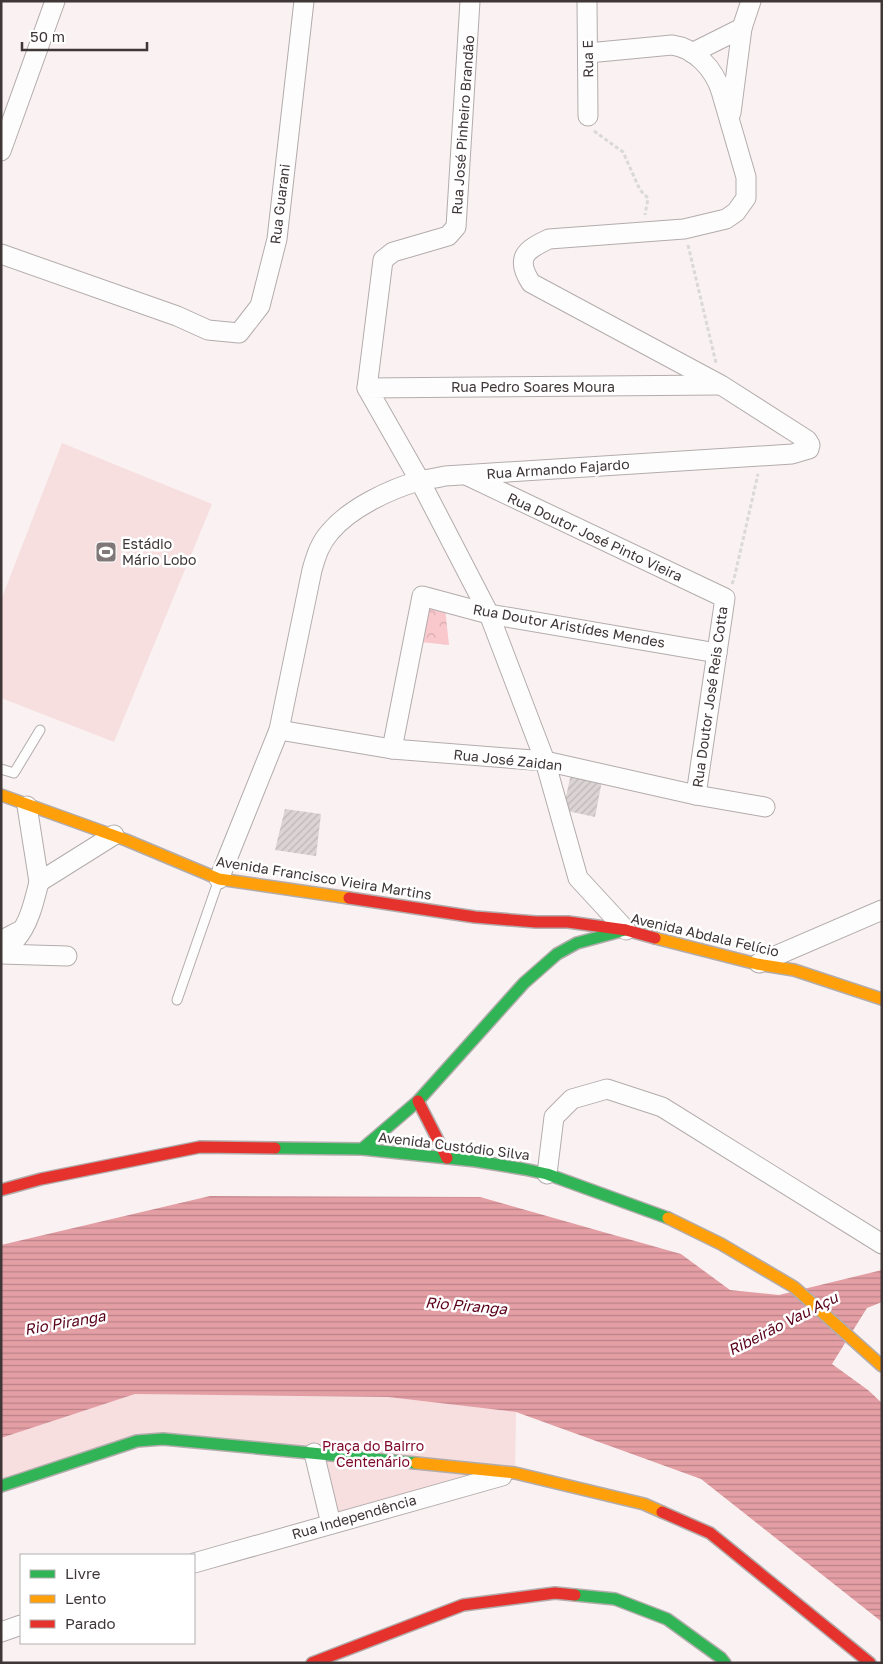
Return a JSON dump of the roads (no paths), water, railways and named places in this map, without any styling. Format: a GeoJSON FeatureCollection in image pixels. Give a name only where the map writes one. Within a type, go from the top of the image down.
{"type":"FeatureCollection","features":[{"type":"Feature","properties":{"kind":"main road","name":"Avenida Francisco Vieira Martins"},"geometry":{"type":"LineString","coordinates":[[1,795],[114,835],[183,866],[219,879],[475,917],[536,922],[568,922],[626,930]]}},
{"type":"Feature","properties":{"kind":"main road","name":"Avenida Abdala Felício"},"geometry":{"type":"LineString","coordinates":[[362,1149],[418,1101],[524,983],[557,954],[577,943],[626,930],[757,964],[794,970],[882,999]]}},
{"type":"Feature","properties":{"kind":"main road"},"geometry":{"type":"LineString","coordinates":[[418,1101],[453,1158]]}},
{"type":"Feature","properties":{"kind":"main road","name":"Avenida Custódio Silva"},"geometry":{"type":"LineString","coordinates":[[1,1190],[41,1179],[200,1147],[362,1149],[453,1158],[524,1169],[547,1174],[663,1216],[721,1244],[794,1286],[882,1366]]}},
{"type":"Feature","properties":{"kind":"main road"},"geometry":{"type":"LineString","coordinates":[[1,1486],[137,1441],[162,1439],[515,1473],[644,1504],[710,1533],[870,1663]]}},
{"type":"Feature","properties":{"kind":"main road"},"geometry":{"type":"LineString","coordinates":[[312,1663],[463,1605],[555,1593],[615,1599],[667,1618],[726,1663]]}},
{"type":"Feature","properties":{"kind":"street"},"geometry":{"type":"LineString","coordinates":[[1,151],[55,1]]}},
{"type":"Feature","properties":{"kind":"street","name":"Rua Guarani"},"geometry":{"type":"LineString","coordinates":[[1,254],[177,316],[208,330],[240,333],[260,306],[277,238],[304,1]]}},
{"type":"Feature","properties":{"kind":"street","name":"Rua José Pinheiro Brandão"},"geometry":{"type":"LineString","coordinates":[[367,388],[383,260],[393,252],[448,236],[456,227],[470,1]]}},
{"type":"Feature","properties":{"kind":"street","name":"Rua E"},"geometry":{"type":"LineString","coordinates":[[587,1],[588,116]]}},
{"type":"Feature","properties":{"kind":"street"},"geometry":{"type":"LineString","coordinates":[[730,122],[742,28],[751,1]]}},
{"type":"Feature","properties":{"kind":"street"},"geometry":{"type":"LineString","coordinates":[[692,53],[742,28]]}},
{"type":"Feature","properties":{"kind":"street"},"geometry":{"type":"LineString","coordinates":[[588,53],[672,45],[682,46],[704,62],[718,80],[730,122]]}},
{"type":"Feature","properties":{"kind":"street","name":"Rua Armando Fajardo"},"geometry":{"type":"LineString","coordinates":[[219,879],[279,730],[312,570],[318,550],[329,532],[344,518],[391,491],[420,481],[466,475],[792,454],[809,449],[810,445],[807,440],[721,385],[531,283],[523,270],[524,256],[533,246],[549,239],[684,229],[726,219],[736,212],[746,198],[746,177],[730,122]]}},
{"type":"Feature","properties":{"kind":"street","name":"Rua Pedro Soares Moura"},"geometry":{"type":"LineString","coordinates":[[367,388],[721,385]]}},
{"type":"Feature","properties":{"kind":"street"},"geometry":{"type":"LineString","coordinates":[[367,388],[420,481],[489,614],[545,761],[578,878],[626,930]]}},
{"type":"Feature","properties":{"kind":"street","name":"Rua Doutor José Pinto Vieira"},"geometry":{"type":"LineString","coordinates":[[466,475],[725,598]]}},
{"type":"Feature","properties":{"kind":"street","name":"Rua Doutor Aristídes Mendes"},"geometry":{"type":"LineString","coordinates":[[392,749],[422,596],[489,614],[717,653]]}},
{"type":"Feature","properties":{"kind":"street","name":"Rua Doutor José Reis Cotta"},"geometry":{"type":"LineString","coordinates":[[696,796],[725,598]]}},
{"type":"Feature","properties":{"kind":"street","name":"Rua José Zaidan"},"geometry":{"type":"LineString","coordinates":[[279,730],[392,749],[545,761],[696,796],[765,806]]}},
{"type":"Feature","properties":{"kind":"street"},"geometry":{"type":"LineString","coordinates":[[1,954],[17,938],[26,921],[33,907],[39,882],[28,806]]}},
{"type":"Feature","properties":{"kind":"street"},"geometry":{"type":"LineString","coordinates":[[39,882],[114,835]]}},
{"type":"Feature","properties":{"kind":"street"},"geometry":{"type":"LineString","coordinates":[[757,964],[882,910]]}},
{"type":"Feature","properties":{"kind":"street"},"geometry":{"type":"LineString","coordinates":[[1,954],[68,956]]}},
{"type":"Feature","properties":{"kind":"street"},"geometry":{"type":"LineString","coordinates":[[547,1174],[554,1117],[572,1099],[607,1089],[662,1107],[882,1244]]}},
{"type":"Feature","properties":{"kind":"street"},"geometry":{"type":"LineString","coordinates":[[314,1453],[331,1524]]}},
{"type":"Feature","properties":{"kind":"street","name":"Rua Independência"},"geometry":{"type":"LineString","coordinates":[[195,1563],[515,1473]]}},
{"type":"Feature","properties":{"kind":"street"},"geometry":{"type":"LineString","coordinates":[[1,1632],[20,1625]]}},
{"type":"Feature","properties":{"kind":"lane"},"geometry":{"type":"LineString","coordinates":[[1,769],[14,773],[40,730]]}},
{"type":"Feature","properties":{"kind":"lane"},"geometry":{"type":"LineString","coordinates":[[177,1000],[219,879]]}},
{"type":"Feature","properties":{"kind":"lane"},"geometry":{"type":"LineString","coordinates":[[1,935],[26,921]]}},
{"type":"Feature","properties":{"kind":"water"},"geometry":{"type":"Polygon","coordinates":[[[210,1196],[480,1197],[681,1254],[730,1290],[779,1295],[882,1270],[882,1302],[867,1308],[832,1364],[868,1390],[882,1403],[882,1622],[701,1479],[516,1412],[388,1397],[135,1394],[1,1438],[1,1245],[210,1196]]]}},
{"type":"Feature","properties":{"kind":"place","name":"Estádio Mário Lobo"},"geometry":{"type":"Point","coordinates":[106,552]}},
{"type":"Feature","properties":{"kind":"water label","name":"Rio Piranga"},"geometry":{"type":"Point","coordinates":[466,1306]}},
{"type":"Feature","properties":{"kind":"water label","name":"Rio Piranga"},"geometry":{"type":"Point","coordinates":[65,1323]}},
{"type":"Feature","properties":{"kind":"water label","name":"Ribeirão Vau Açu"},"geometry":{"type":"Point","coordinates":[783,1324]}},
{"type":"Feature","properties":{"kind":"park label","name":"Praça do Bairro Centenário"},"geometry":{"type":"Point","coordinates":[373,1454]}}]}
